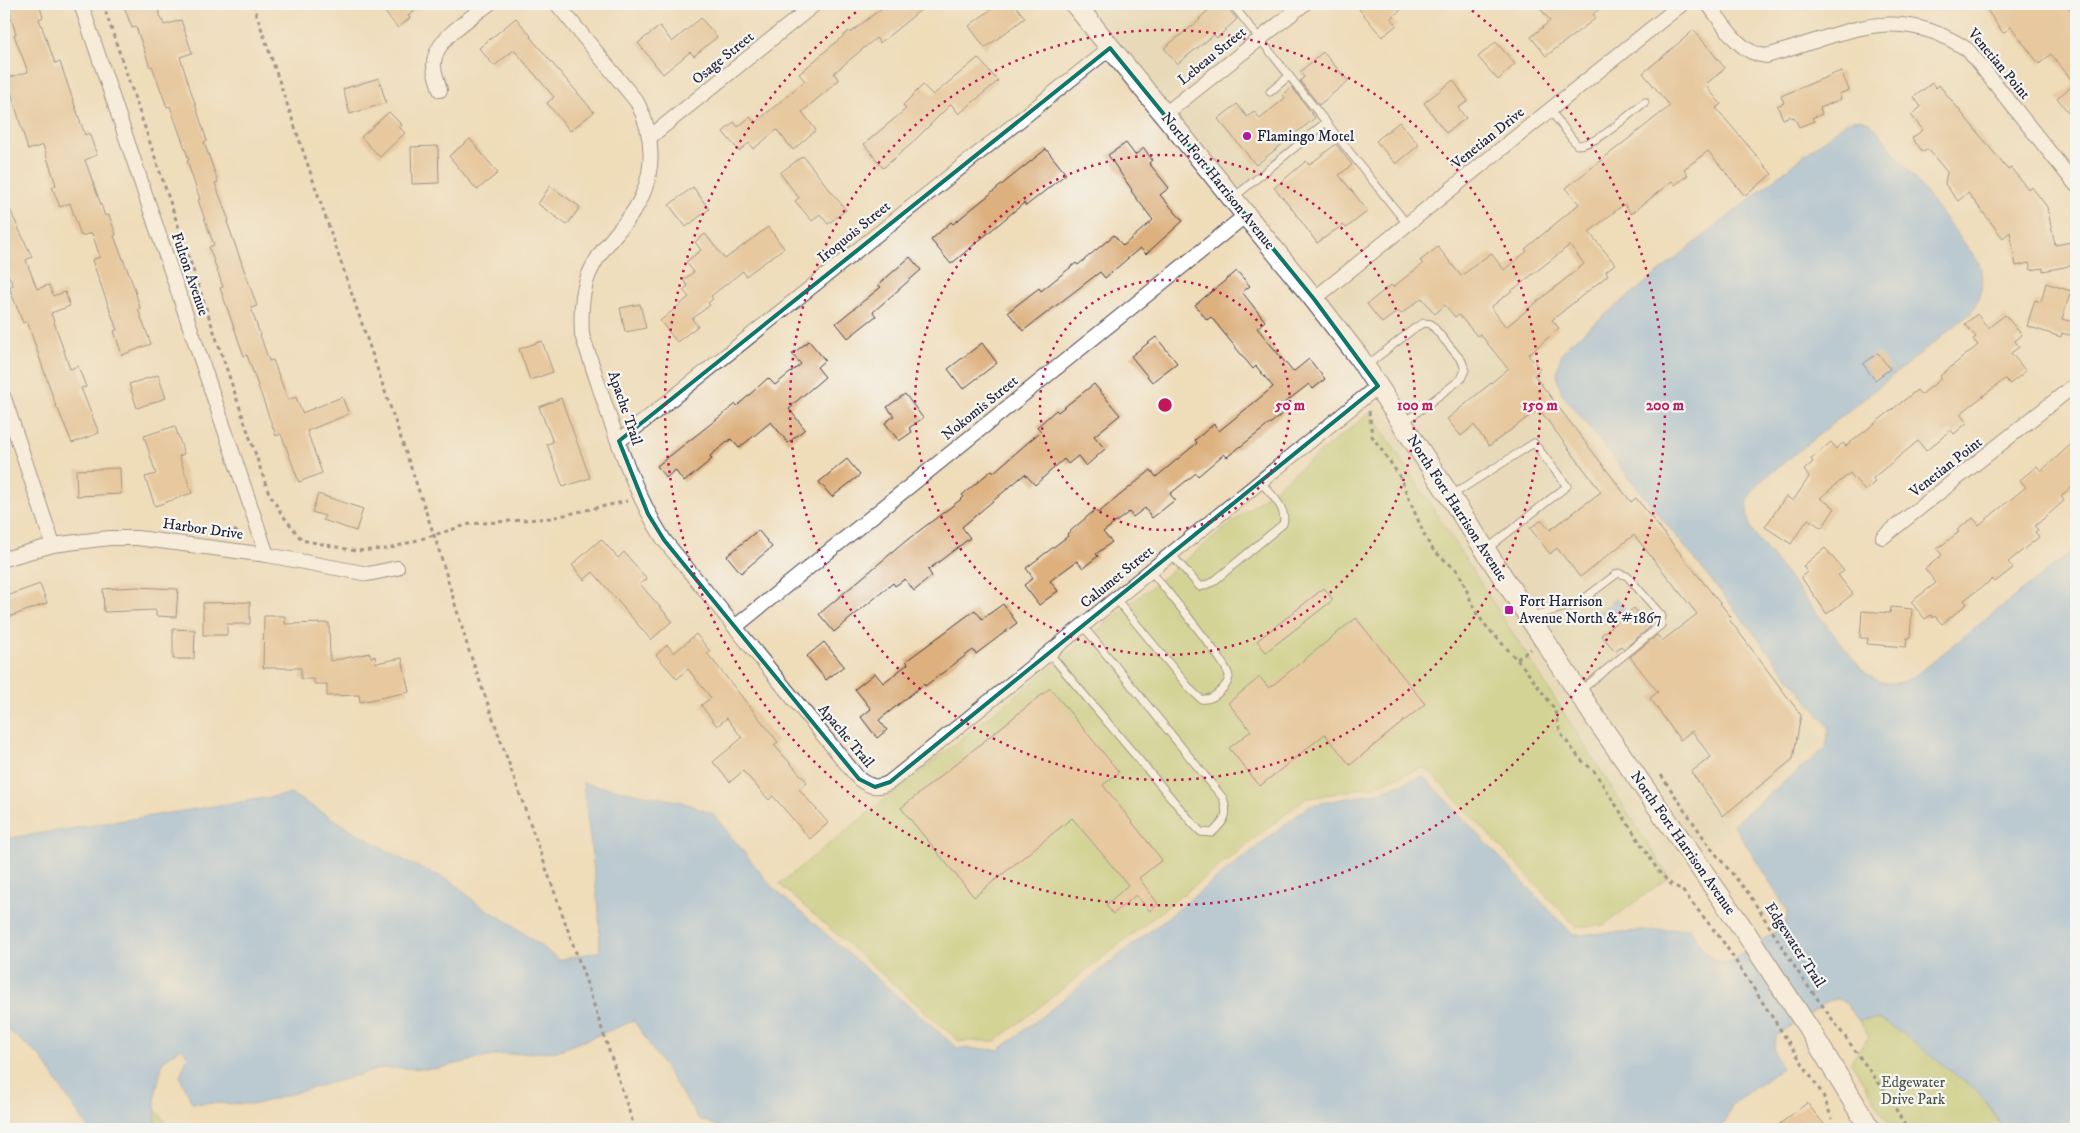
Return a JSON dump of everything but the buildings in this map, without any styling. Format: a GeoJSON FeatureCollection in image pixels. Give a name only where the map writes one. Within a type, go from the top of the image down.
{"type":"FeatureCollection","features":[{"type":"Feature","properties":{"kind":"main road","name":"North Fort Harrison Avenue"},"geometry":{"type":"LineString","coordinates":[[1075,4],[1314,299],[1365,367],[1371,393],[1402,423],[1578,692],[1746,933],[1811,1032],[1864,1127]]}},
{"type":"Feature","properties":{"kind":"street","name":"Fulton Avenue"},"geometry":{"type":"LineString","coordinates":[[81,4],[267,555]]}},
{"type":"Feature","properties":{"kind":"street"},"geometry":{"type":"LineString","coordinates":[[440,90],[434,63],[437,49],[447,37],[489,4]]}},
{"type":"Feature","properties":{"kind":"street","name":"Apache Trail"},"geometry":{"type":"LineString","coordinates":[[557,4],[637,102],[645,118],[650,137],[652,159],[646,185],[632,212],[600,252],[588,276],[583,296],[582,335],[642,500],[664,540],[859,779],[875,787]]}},
{"type":"Feature","properties":{"kind":"street","name":"Osage Street"},"geometry":{"type":"LineString","coordinates":[[650,137],[815,4]]}},
{"type":"Feature","properties":{"kind":"street","name":"Lebeau Street"},"geometry":{"type":"LineString","coordinates":[[1165,114],[1304,4]]}},
{"type":"Feature","properties":{"kind":"street","name":"Venetian Drive"},"geometry":{"type":"LineString","coordinates":[[1314,299],[1682,4]]}},
{"type":"Feature","properties":{"kind":"street","name":"Venetian Point"},"geometry":{"type":"LineString","coordinates":[[1708,4],[1746,50],[1755,55],[1766,56],[1874,16],[1906,14],[1938,24],[1953,35],[1968,50],[2076,185]]}},
{"type":"Feature","properties":{"kind":"street","name":"Iroquois Street"},"geometry":{"type":"LineString","coordinates":[[619,441],[1110,48]]}},
{"type":"Feature","properties":{"kind":"street","name":"Nokomis Street"},"geometry":{"type":"LineString","coordinates":[[736,627],[1246,215]]}},
{"type":"Feature","properties":{"kind":"street","name":"Venetian Point"},"geometry":{"type":"LineString","coordinates":[[1882,538],[2076,384]]}},
{"type":"Feature","properties":{"kind":"street","name":"Calumet Street"},"geometry":{"type":"LineString","coordinates":[[875,787],[883,786],[890,782],[1371,393]]}},
{"type":"Feature","properties":{"kind":"street"},"geometry":{"type":"LineString","coordinates":[[4,398],[54,545]]}},
{"type":"Feature","properties":{"kind":"street","name":"Harbor Drive"},"geometry":{"type":"LineString","coordinates":[[4,559],[54,545],[110,538],[137,538],[165,540],[267,555],[368,574],[397,568]]}},
{"type":"Feature","properties":{"kind":"lane"},"geometry":{"type":"LineString","coordinates":[[1232,4],[1406,224]]}},
{"type":"Feature","properties":{"kind":"lane"},"geometry":{"type":"LineString","coordinates":[[1270,92],[1289,76]]}},
{"type":"Feature","properties":{"kind":"lane"},"geometry":{"type":"LineString","coordinates":[[1550,110],[1577,145],[1583,145],[1596,140],[1645,102]]}},
{"type":"Feature","properties":{"kind":"lane"},"geometry":{"type":"LineString","coordinates":[[1232,198],[1326,122]]}},
{"type":"Feature","properties":{"kind":"lane"},"geometry":{"type":"LineString","coordinates":[[1365,367],[1416,327],[1424,323],[1430,324],[1462,362],[1465,370],[1461,379],[1402,423]]}},
{"type":"Feature","properties":{"kind":"lane"},"geometry":{"type":"LineString","coordinates":[[1450,497],[1534,442],[1567,486],[1484,550]]}},
{"type":"Feature","properties":{"kind":"lane"},"geometry":{"type":"LineString","coordinates":[[1171,554],[1200,587],[1213,582],[1283,524],[1285,517],[1283,510],[1260,482]]}},
{"type":"Feature","properties":{"kind":"lane"},"geometry":{"type":"LineString","coordinates":[[1116,599],[1200,700],[1207,700],[1216,696],[1225,687],[1229,677],[1226,669],[1216,653],[1150,571]]}},
{"type":"Feature","properties":{"kind":"lane"},"geometry":{"type":"LineString","coordinates":[[1528,617],[1577,604],[1618,573],[1628,576],[1662,616],[1661,625],[1578,692]]}},
{"type":"Feature","properties":{"kind":"lane"},"geometry":{"type":"LineString","coordinates":[[1049,653],[1194,825],[1201,832],[1212,833],[1223,823],[1227,809],[1223,798],[1083,626]]}},
{"type":"Feature","properties":{"kind":"path"},"geometry":{"type":"LineString","coordinates":[[103,4],[266,487],[281,513],[302,540],[356,551],[388,550],[470,524],[551,518],[624,501],[642,500]]}},
{"type":"Feature","properties":{"kind":"path"},"geometry":{"type":"LineString","coordinates":[[253,4],[434,535],[468,648],[574,947],[635,1129]]}},
{"type":"Feature","properties":{"kind":"path"},"geometry":{"type":"LineString","coordinates":[[1371,393],[1372,436],[1399,475],[1426,539],[1434,551],[1458,572],[1475,611],[1486,626],[1522,665],[1554,708],[1561,734],[1580,759],[1594,771],[1659,872],[1691,900],[1727,948],[1823,1095],[1832,1119]]}},
{"type":"Feature","properties":{"kind":"path","name":"Edgewater Trail"},"geometry":{"type":"LineString","coordinates":[[1661,775],[1710,847],[1749,894],[1800,975],[1881,1086],[1907,1129]]}},
{"type":"Feature","properties":{"kind":"highlighted area"},"geometry":{"type":"Polygon","coordinates":[[[1110,48],[1314,299],[1378,386],[890,782],[875,787],[859,779],[664,540],[648,514],[619,441],[1110,48]]]}},
{"type":"Feature","properties":{"kind":"shaded area"},"geometry":{"type":"Polygon","coordinates":[[[1086,4],[1251,4],[1266,22],[1165,102],[1086,4]]]}},
{"type":"Feature","properties":{"kind":"shaded area"},"geometry":{"type":"Polygon","coordinates":[[[1278,36],[1346,117],[1241,193],[1178,117],[1278,36]]]}},
{"type":"Feature","properties":{"kind":"shaded area"},"geometry":{"type":"Polygon","coordinates":[[[1409,234],[1549,375],[1546,378],[1557,400],[1680,553],[1820,737],[1819,743],[1728,818],[1725,824],[1729,832],[1700,853],[1603,714],[1326,301],[1409,234]]]}},
{"type":"Feature","properties":{"kind":"shaded area"},"geometry":{"type":"Polygon","coordinates":[[[1377,400],[1686,863],[1669,877],[1373,416],[1369,406],[1377,400]]]}},
{"type":"Feature","properties":{"kind":"green space"},"geometry":{"type":"Polygon","coordinates":[[[1371,412],[1669,877],[1604,925],[1576,927],[1429,771],[1422,768],[1374,786],[1305,799],[996,1041],[959,1041],[779,884],[1371,412]]]}},
{"type":"Feature","properties":{"kind":"green space","name":"Edgewater Drive Park"},"geometry":{"type":"Polygon","coordinates":[[[1872,1018],[1890,1024],[1899,1030],[1970,1084],[1982,1096],[1998,1121],[2006,1129],[1892,1129],[1851,1062],[1869,1036],[1858,1020],[1872,1018]]]}},
{"type":"Feature","properties":{"kind":"green space"},"geometry":{"type":"Polygon","coordinates":[[[155,1109],[171,1129],[156,1129],[155,1109]]]}},
{"type":"Feature","properties":{"kind":"water"},"geometry":{"type":"Polygon","coordinates":[[[1861,119],[1869,122],[1877,130],[1978,261],[1982,281],[1980,294],[1971,313],[1761,481],[1752,493],[1747,506],[1748,520],[1754,534],[1862,670],[1874,679],[1887,683],[1899,682],[1913,677],[2076,548],[2076,1129],[2006,1129],[2001,1125],[1979,1093],[1902,1033],[1879,1019],[1858,1020],[1848,1005],[1839,999],[1831,1000],[1777,1035],[1774,1044],[1775,1052],[1782,1068],[1733,1104],[1721,1129],[724,1129],[698,1118],[634,1021],[557,1051],[497,1055],[434,1069],[383,1068],[256,1104],[192,1103],[180,1077],[188,1056],[181,1048],[163,1061],[155,1096],[156,1129],[88,1129],[41,1057],[4,1026],[4,839],[291,794],[409,863],[453,882],[476,903],[513,925],[559,960],[600,951],[599,911],[583,783],[682,802],[713,814],[773,888],[957,1048],[999,1050],[1310,805],[1377,793],[1423,776],[1573,935],[1690,928],[1705,952],[1715,960],[1729,962],[1783,926],[1787,919],[1787,910],[1733,824],[1826,748],[1829,727],[1563,395],[1558,382],[1559,362],[1569,344],[1841,126],[1851,120],[1861,119]]]}},
{"type":"Feature","properties":{"kind":"water"},"geometry":{"type":"Polygon","coordinates":[[[1616,598],[1625,608],[1604,625],[1596,615],[1616,598]]]}},
{"type":"Feature","properties":{"kind":"place","name":"Flamingo Motel"},"geometry":{"type":"Point","coordinates":[1247,136]}},
{"type":"Feature","properties":{"kind":"place","name":"Fort Harrison Avenue North & #1867"},"geometry":{"type":"Point","coordinates":[1509,610]}}]}
